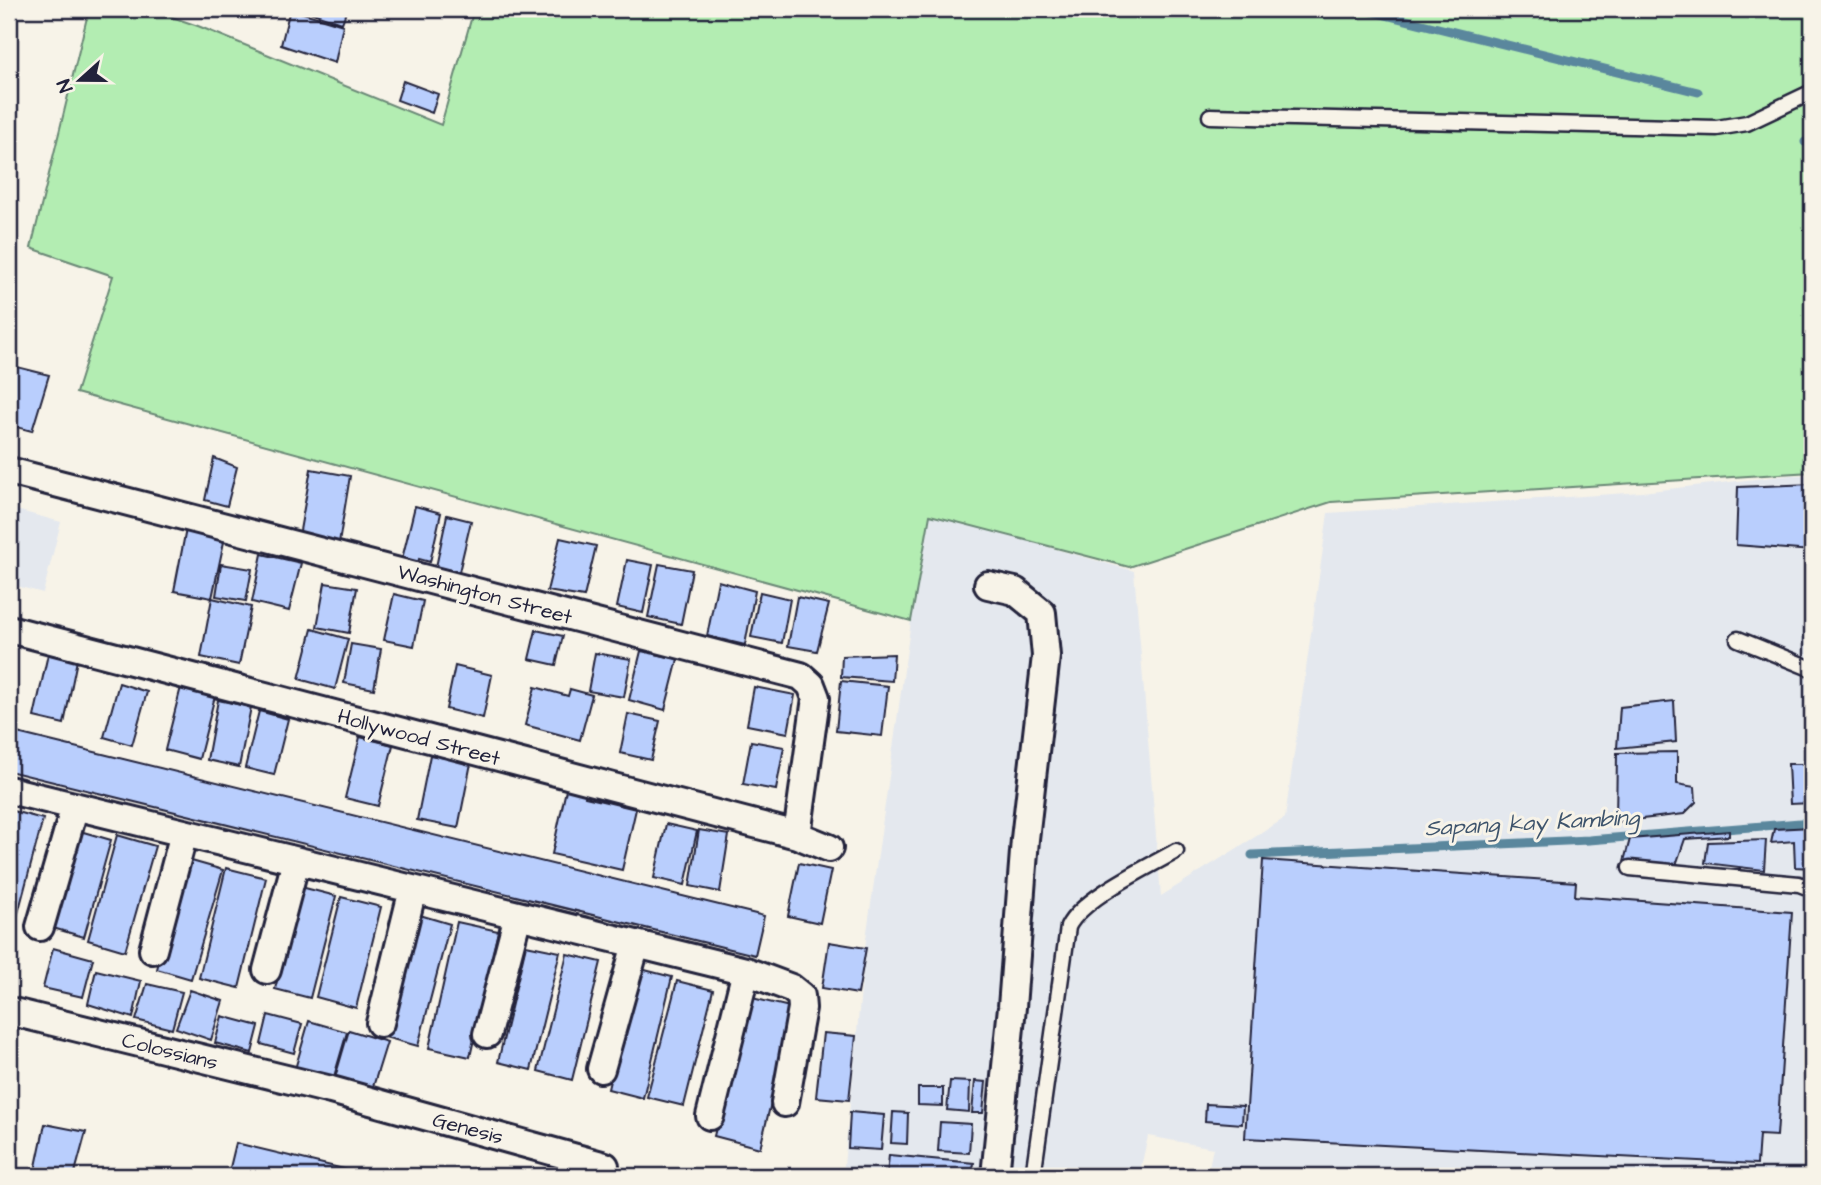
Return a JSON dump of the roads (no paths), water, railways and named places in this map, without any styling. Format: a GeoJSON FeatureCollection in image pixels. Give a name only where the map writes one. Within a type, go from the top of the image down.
{"type":"FeatureCollection","features":[{"type":"Feature","properties":{"kind":"street","name":"Washington Street"},"geometry":{"type":"LineString","coordinates":[[9,471],[801,676],[811,685],[816,698],[797,835]]}},
{"type":"Feature","properties":{"kind":"street"},"geometry":{"type":"LineString","coordinates":[[988,585],[1015,591],[1042,613],[1046,656],[1025,839],[995,1176]]}},
{"type":"Feature","properties":{"kind":"street","name":"Hollywood Street"},"geometry":{"type":"LineString","coordinates":[[9,629],[797,835],[829,848]]}},
{"type":"Feature","properties":{"kind":"street"},"geometry":{"type":"LineString","coordinates":[[9,790],[746,971],[791,988],[801,996],[802,1008],[785,1103]]}},
{"type":"Feature","properties":{"kind":"street"},"geometry":{"type":"LineString","coordinates":[[40,926],[75,806]]}},
{"type":"Feature","properties":{"kind":"street"},"geometry":{"type":"LineString","coordinates":[[153,950],[184,833]]}},
{"type":"Feature","properties":{"kind":"street"},"geometry":{"type":"LineString","coordinates":[[267,970],[296,861]]}},
{"type":"Feature","properties":{"kind":"street"},"geometry":{"type":"LineString","coordinates":[[380,1023],[413,890]]}},
{"type":"Feature","properties":{"kind":"street"},"geometry":{"type":"LineString","coordinates":[[487,1034],[518,915]]}},
{"type":"Feature","properties":{"kind":"street"},"geometry":{"type":"LineString","coordinates":[[601,1069],[636,944]]}},
{"type":"Feature","properties":{"kind":"street"},"geometry":{"type":"LineString","coordinates":[[710,1116],[746,971]]}},
{"type":"Feature","properties":{"kind":"street","name":"Colossians"},"geometry":{"type":"LineString","coordinates":[[9,1011],[331,1090]]}},
{"type":"Feature","properties":{"kind":"street","name":"Genesis"},"geometry":{"type":"LineString","coordinates":[[331,1090],[605,1166]]}},
{"type":"Feature","properties":{"kind":"lane"},"geometry":{"type":"LineString","coordinates":[[1210,116],[1717,128],[1747,123],[1812,92]]}},
{"type":"Feature","properties":{"kind":"lane"},"geometry":{"type":"LineString","coordinates":[[1738,639],[1812,669]]}},
{"type":"Feature","properties":{"kind":"lane"},"geometry":{"type":"LineString","coordinates":[[1033,1176],[1068,927],[1073,917],[1098,897],[1177,851]]}},
{"type":"Feature","properties":{"kind":"lane"},"geometry":{"type":"LineString","coordinates":[[1630,868],[1799,884],[1812,889]]}},
{"type":"Feature","properties":{"kind":"waterway"},"geometry":{"type":"LineString","coordinates":[[1361,9],[1698,92]]}},
{"type":"Feature","properties":{"kind":"waterway"},"geometry":{"type":"LineString","coordinates":[[1805,142],[1812,143]]}},
{"type":"Feature","properties":{"kind":"waterway","name":"Sapang kay Kambing"},"geometry":{"type":"LineString","coordinates":[[1252,855],[1589,840],[1812,822]]}}]}
